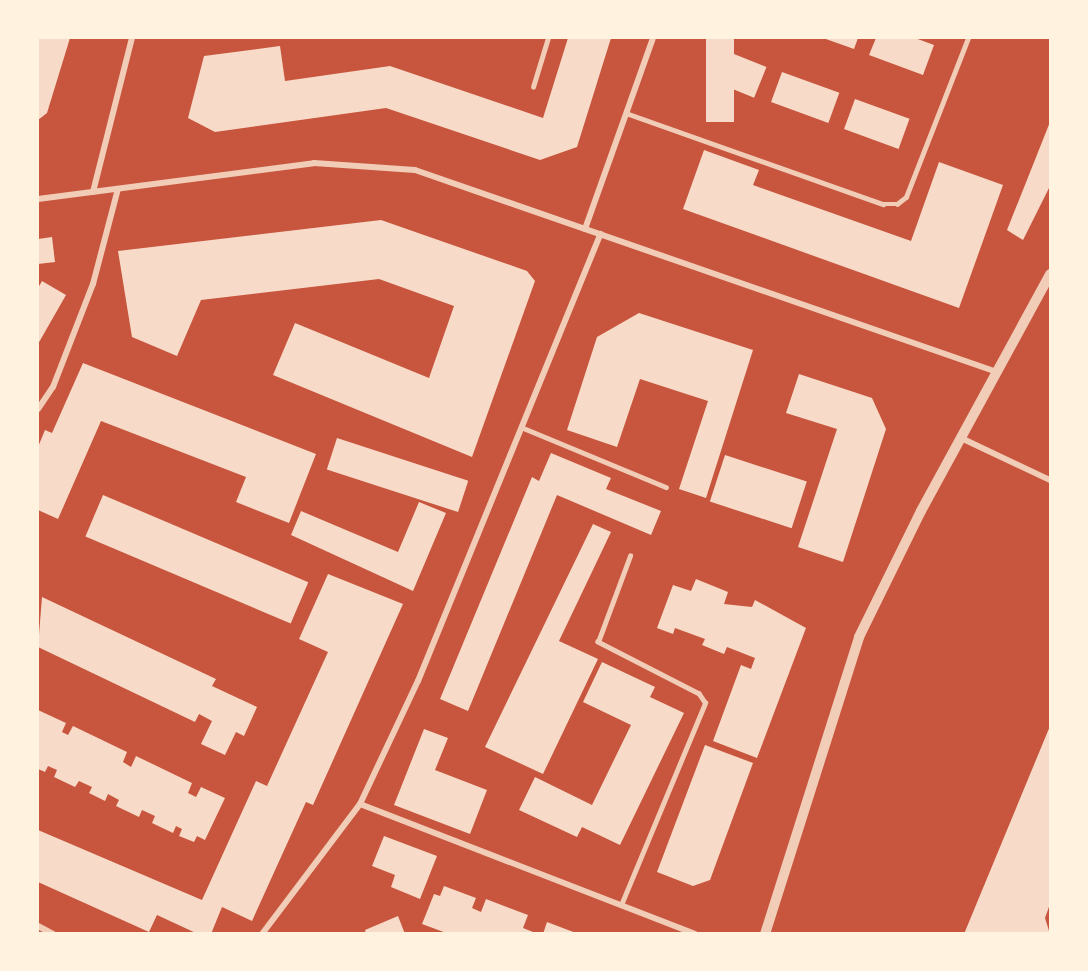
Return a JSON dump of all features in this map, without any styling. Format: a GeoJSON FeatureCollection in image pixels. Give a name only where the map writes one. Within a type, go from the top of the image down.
{"type":"FeatureCollection","features":[{"type":"Feature","properties":{"kind":"street"},"geometry":{"type":"LineString","coordinates":[[93,192],[132,38]]}},
{"type":"Feature","properties":{"kind":"street"},"geometry":{"type":"LineString","coordinates":[[585,229],[652,38]]}},
{"type":"Feature","properties":{"kind":"street"},"geometry":{"type":"LineString","coordinates":[[38,199],[314,163],[369,164],[415,170],[997,372]]}},
{"type":"Feature","properties":{"kind":"street"},"geometry":{"type":"LineString","coordinates":[[38,409],[52,387],[93,284],[118,189]]}},
{"type":"Feature","properties":{"kind":"street"},"geometry":{"type":"LineString","coordinates":[[262,933],[360,804],[418,681],[600,234]]}},
{"type":"Feature","properties":{"kind":"street"},"geometry":{"type":"LineString","coordinates":[[765,933],[860,637],[961,438],[1050,274]]}},
{"type":"Feature","properties":{"kind":"street"},"geometry":{"type":"LineString","coordinates":[[961,438],[1050,480]]}},
{"type":"Feature","properties":{"kind":"street"},"geometry":{"type":"LineString","coordinates":[[360,804],[695,933]]}},
{"type":"Feature","properties":{"kind":"street"},"geometry":{"type":"LineString","coordinates":[[38,926],[53,933]]}},
{"type":"Feature","properties":{"kind":"lane"},"geometry":{"type":"LineString","coordinates":[[533,87],[548,38]]}},
{"type":"Feature","properties":{"kind":"lane"},"geometry":{"type":"LineString","coordinates":[[626,113],[883,204],[897,204],[906,197],[968,38]]}},
{"type":"Feature","properties":{"kind":"lane"},"geometry":{"type":"LineString","coordinates":[[521,427],[666,488]]}},
{"type":"Feature","properties":{"kind":"lane"},"geometry":{"type":"LineString","coordinates":[[621,905],[705,703],[699,694],[598,642],[630,556]]}},
{"type":"Feature","properties":{"kind":"building"},"geometry":{"type":"Polygon","coordinates":[[[38,38],[70,38],[47,113],[38,120],[38,38]]]}},
{"type":"Feature","properties":{"kind":"building"},"geometry":{"type":"Polygon","coordinates":[[[568,38],[611,38],[577,147],[540,160],[386,108],[215,132],[188,118],[204,56],[280,46],[285,81],[390,66],[543,118],[568,38]]]}},
{"type":"Feature","properties":{"kind":"building"},"geometry":{"type":"Polygon","coordinates":[[[706,38],[734,38],[734,122],[706,122],[706,38]]]}},
{"type":"Feature","properties":{"kind":"building"},"geometry":{"type":"Polygon","coordinates":[[[823,38],[858,38],[854,49],[823,38]]]}},
{"type":"Feature","properties":{"kind":"building"},"geometry":{"type":"Polygon","coordinates":[[[876,38],[915,38],[934,45],[923,75],[869,55],[876,38]]]}},
{"type":"Feature","properties":{"kind":"building"},"geometry":{"type":"Polygon","coordinates":[[[734,54],[766,67],[754,98],[722,85],[734,54]]]}},
{"type":"Feature","properties":{"kind":"building"},"geometry":{"type":"Polygon","coordinates":[[[782,72],[839,93],[828,123],[771,102],[782,72]]]}},
{"type":"Feature","properties":{"kind":"building"},"geometry":{"type":"Polygon","coordinates":[[[855,99],[910,119],[899,149],[844,129],[855,99]]]}},
{"type":"Feature","properties":{"kind":"building"},"geometry":{"type":"Polygon","coordinates":[[[1050,122],[1050,186],[1023,240],[1007,230],[1050,122]]]}},
{"type":"Feature","properties":{"kind":"building"},"geometry":{"type":"Polygon","coordinates":[[[704,150],[759,170],[753,185],[911,241],[939,162],[1003,185],[959,308],[683,209],[704,150]]]}},
{"type":"Feature","properties":{"kind":"building"},"geometry":{"type":"Polygon","coordinates":[[[381,220],[527,271],[535,281],[472,457],[273,375],[295,323],[429,378],[454,306],[379,279],[201,300],[177,356],[132,337],[118,251],[381,220]]]}},
{"type":"Feature","properties":{"kind":"building"},"geometry":{"type":"Polygon","coordinates":[[[52,237],[55,262],[38,264],[38,239],[52,237]]]}},
{"type":"Feature","properties":{"kind":"building"},"geometry":{"type":"Polygon","coordinates":[[[42,281],[66,295],[38,344],[38,288],[42,281]]]}},
{"type":"Feature","properties":{"kind":"building"},"geometry":{"type":"Polygon","coordinates":[[[639,313],[753,350],[706,498],[679,489],[708,401],[640,379],[617,447],[567,430],[597,337],[639,313]]]}},
{"type":"Feature","properties":{"kind":"building"},"geometry":{"type":"Polygon","coordinates":[[[83,363],[316,454],[289,523],[236,502],[246,477],[101,421],[58,519],[38,510],[38,447],[45,430],[52,433],[83,363]]]}},
{"type":"Feature","properties":{"kind":"building"},"geometry":{"type":"Polygon","coordinates":[[[799,374],[872,398],[886,429],[843,562],[798,547],[837,429],[786,413],[799,374]]]}},
{"type":"Feature","properties":{"kind":"building"},"geometry":{"type":"Polygon","coordinates":[[[337,438],[468,481],[458,512],[327,469],[337,438]]]}},
{"type":"Feature","properties":{"kind":"building"},"geometry":{"type":"Polygon","coordinates":[[[551,453],[611,478],[606,489],[661,511],[651,535],[557,495],[468,711],[440,699],[532,477],[539,481],[551,453]]]}},
{"type":"Feature","properties":{"kind":"building"},"geometry":{"type":"Polygon","coordinates":[[[725,455],[807,482],[792,528],[710,502],[725,455]]]}},
{"type":"Feature","properties":{"kind":"building"},"geometry":{"type":"Polygon","coordinates":[[[103,495],[308,582],[291,624],[85,536],[103,495]]]}},
{"type":"Feature","properties":{"kind":"building"},"geometry":{"type":"Polygon","coordinates":[[[419,502],[446,513],[413,591],[291,535],[301,511],[398,552],[419,502]]]}},
{"type":"Feature","properties":{"kind":"building"},"geometry":{"type":"Polygon","coordinates":[[[593,524],[611,532],[559,641],[598,659],[543,774],[485,747],[593,524]]]}},
{"type":"Feature","properties":{"kind":"building"},"geometry":{"type":"Polygon","coordinates":[[[328,574],[403,604],[313,805],[306,802],[252,921],[222,907],[211,934],[198,934],[157,915],[149,932],[38,882],[38,830],[202,900],[256,781],[267,786],[328,652],[299,639],[328,574]]]}},
{"type":"Feature","properties":{"kind":"building"},"geometry":{"type":"Polygon","coordinates":[[[696,579],[728,592],[724,604],[752,607],[755,600],[806,628],[757,758],[713,741],[741,665],[751,669],[755,658],[727,647],[724,654],[702,645],[705,639],[675,628],[673,634],[657,628],[673,585],[691,591],[696,579]]]}},
{"type":"Feature","properties":{"kind":"building"},"geometry":{"type":"Polygon","coordinates":[[[42,597],[216,679],[212,686],[257,707],[244,736],[236,732],[225,755],[201,744],[212,721],[199,714],[195,722],[38,647],[42,597]]]}},
{"type":"Feature","properties":{"kind":"building"},"geometry":{"type":"Polygon","coordinates":[[[602,662],[655,687],[650,697],[684,713],[620,845],[582,827],[577,837],[519,810],[535,777],[592,805],[631,725],[583,702],[602,662]]]}},
{"type":"Feature","properties":{"kind":"building"},"geometry":{"type":"Polygon","coordinates":[[[38,710],[66,723],[62,732],[68,735],[73,726],[127,752],[123,762],[131,767],[136,756],[192,783],[188,793],[196,797],[201,787],[225,798],[205,840],[197,836],[194,842],[179,836],[182,829],[176,826],[173,833],[152,823],[155,816],[142,810],[139,817],[116,806],[119,800],[108,794],[105,801],[89,793],[92,787],[79,781],[75,787],[54,777],[57,770],[48,766],[45,772],[38,769],[38,710]]]}},
{"type":"Feature","properties":{"kind":"building"},"geometry":{"type":"Polygon","coordinates":[[[1050,726],[1050,904],[1045,918],[1050,934],[964,934],[1050,726]]]}},
{"type":"Feature","properties":{"kind":"building"},"geometry":{"type":"Polygon","coordinates":[[[424,729],[448,738],[435,770],[487,790],[470,834],[394,805],[424,729]]]}},
{"type":"Feature","properties":{"kind":"building"},"geometry":{"type":"Polygon","coordinates":[[[705,745],[753,763],[710,880],[693,886],[657,872],[705,745]]]}},
{"type":"Feature","properties":{"kind":"building"},"geometry":{"type":"Polygon","coordinates":[[[384,836],[437,856],[420,899],[391,887],[395,875],[372,866],[384,836]]]}},
{"type":"Feature","properties":{"kind":"building"},"geometry":{"type":"Polygon","coordinates":[[[444,886],[476,898],[472,908],[481,912],[486,899],[528,915],[523,928],[538,934],[449,934],[422,924],[434,894],[440,896],[444,886]]]}},
{"type":"Feature","properties":{"kind":"building"},"geometry":{"type":"Polygon","coordinates":[[[398,916],[405,934],[366,934],[365,930],[398,916]]]}},
{"type":"Feature","properties":{"kind":"building"},"geometry":{"type":"Polygon","coordinates":[[[547,922],[576,933],[576,934],[543,934],[547,922]]]}}]}
